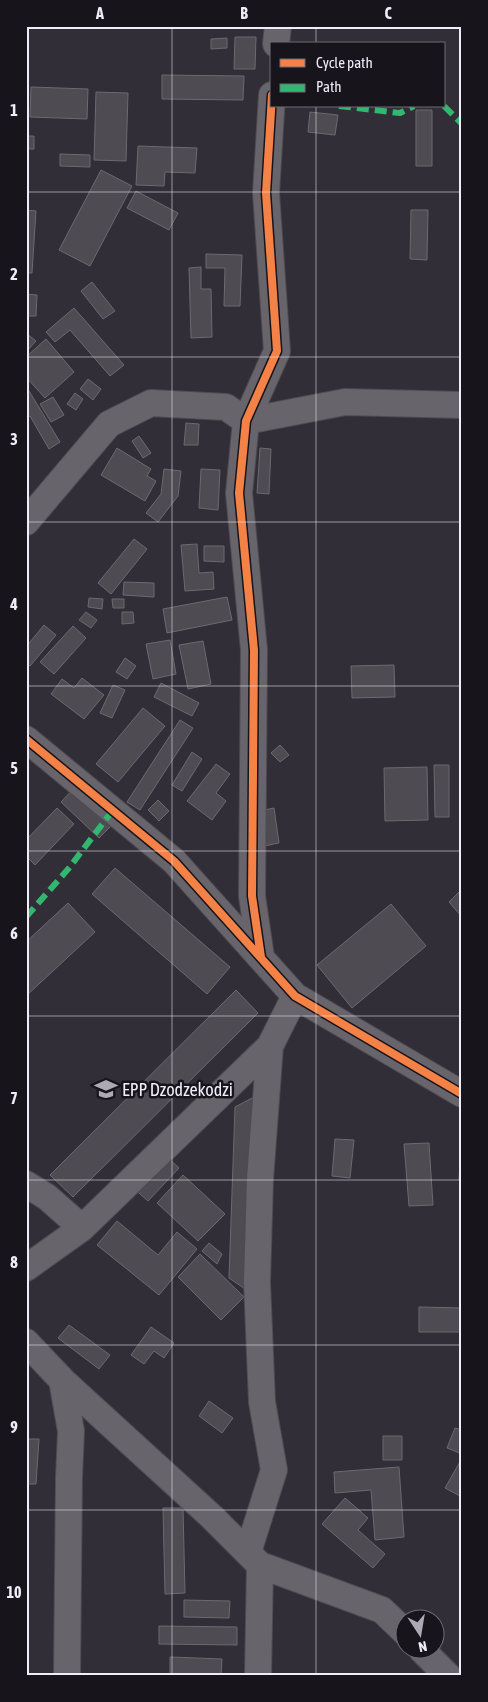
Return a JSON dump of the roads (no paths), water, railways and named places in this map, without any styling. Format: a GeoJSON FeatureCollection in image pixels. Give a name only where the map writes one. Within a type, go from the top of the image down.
{"type":"FeatureCollection","features":[{"type":"Feature","properties":{"kind":"street"},"geometry":{"type":"LineString","coordinates":[[276,42],[278,26]]}},
{"type":"Feature","properties":{"kind":"street"},"geometry":{"type":"LineString","coordinates":[[261,957],[252,896],[254,650],[239,492],[246,421],[277,351],[266,193],[271,108]]}},
{"type":"Feature","properties":{"kind":"street"},"geometry":{"type":"LineString","coordinates":[[26,522],[109,424],[151,403],[226,407],[246,421],[345,402],[462,405]]}},
{"type":"Feature","properties":{"kind":"street"},"geometry":{"type":"LineString","coordinates":[[26,739],[174,861],[295,996],[462,1094]]}},
{"type":"Feature","properties":{"kind":"street"},"geometry":{"type":"LineString","coordinates":[[26,1268],[82,1228],[270,1046],[295,996]]}},
{"type":"Feature","properties":{"kind":"street"},"geometry":{"type":"LineString","coordinates":[[258,1676],[254,1558],[274,1470],[262,1402],[257,1282],[260,1180],[270,1046]]}},
{"type":"Feature","properties":{"kind":"street"},"geometry":{"type":"LineString","coordinates":[[26,1184],[47,1197],[82,1228]]}},
{"type":"Feature","properties":{"kind":"street"},"geometry":{"type":"LineString","coordinates":[[26,1342],[62,1380],[212,1517],[254,1558],[382,1610],[396,1623]]}},
{"type":"Feature","properties":{"kind":"street"},"geometry":{"type":"LineString","coordinates":[[62,1380],[71,1431],[67,1676]]}},
{"type":"Feature","properties":{"kind":"street"},"geometry":{"type":"LineString","coordinates":[[432,1660],[448,1676]]}},
{"type":"Feature","properties":{"kind":"place","name":"EPP Dzodzekodzi"},"geometry":{"type":"Point","coordinates":[106,1089]}}]}
